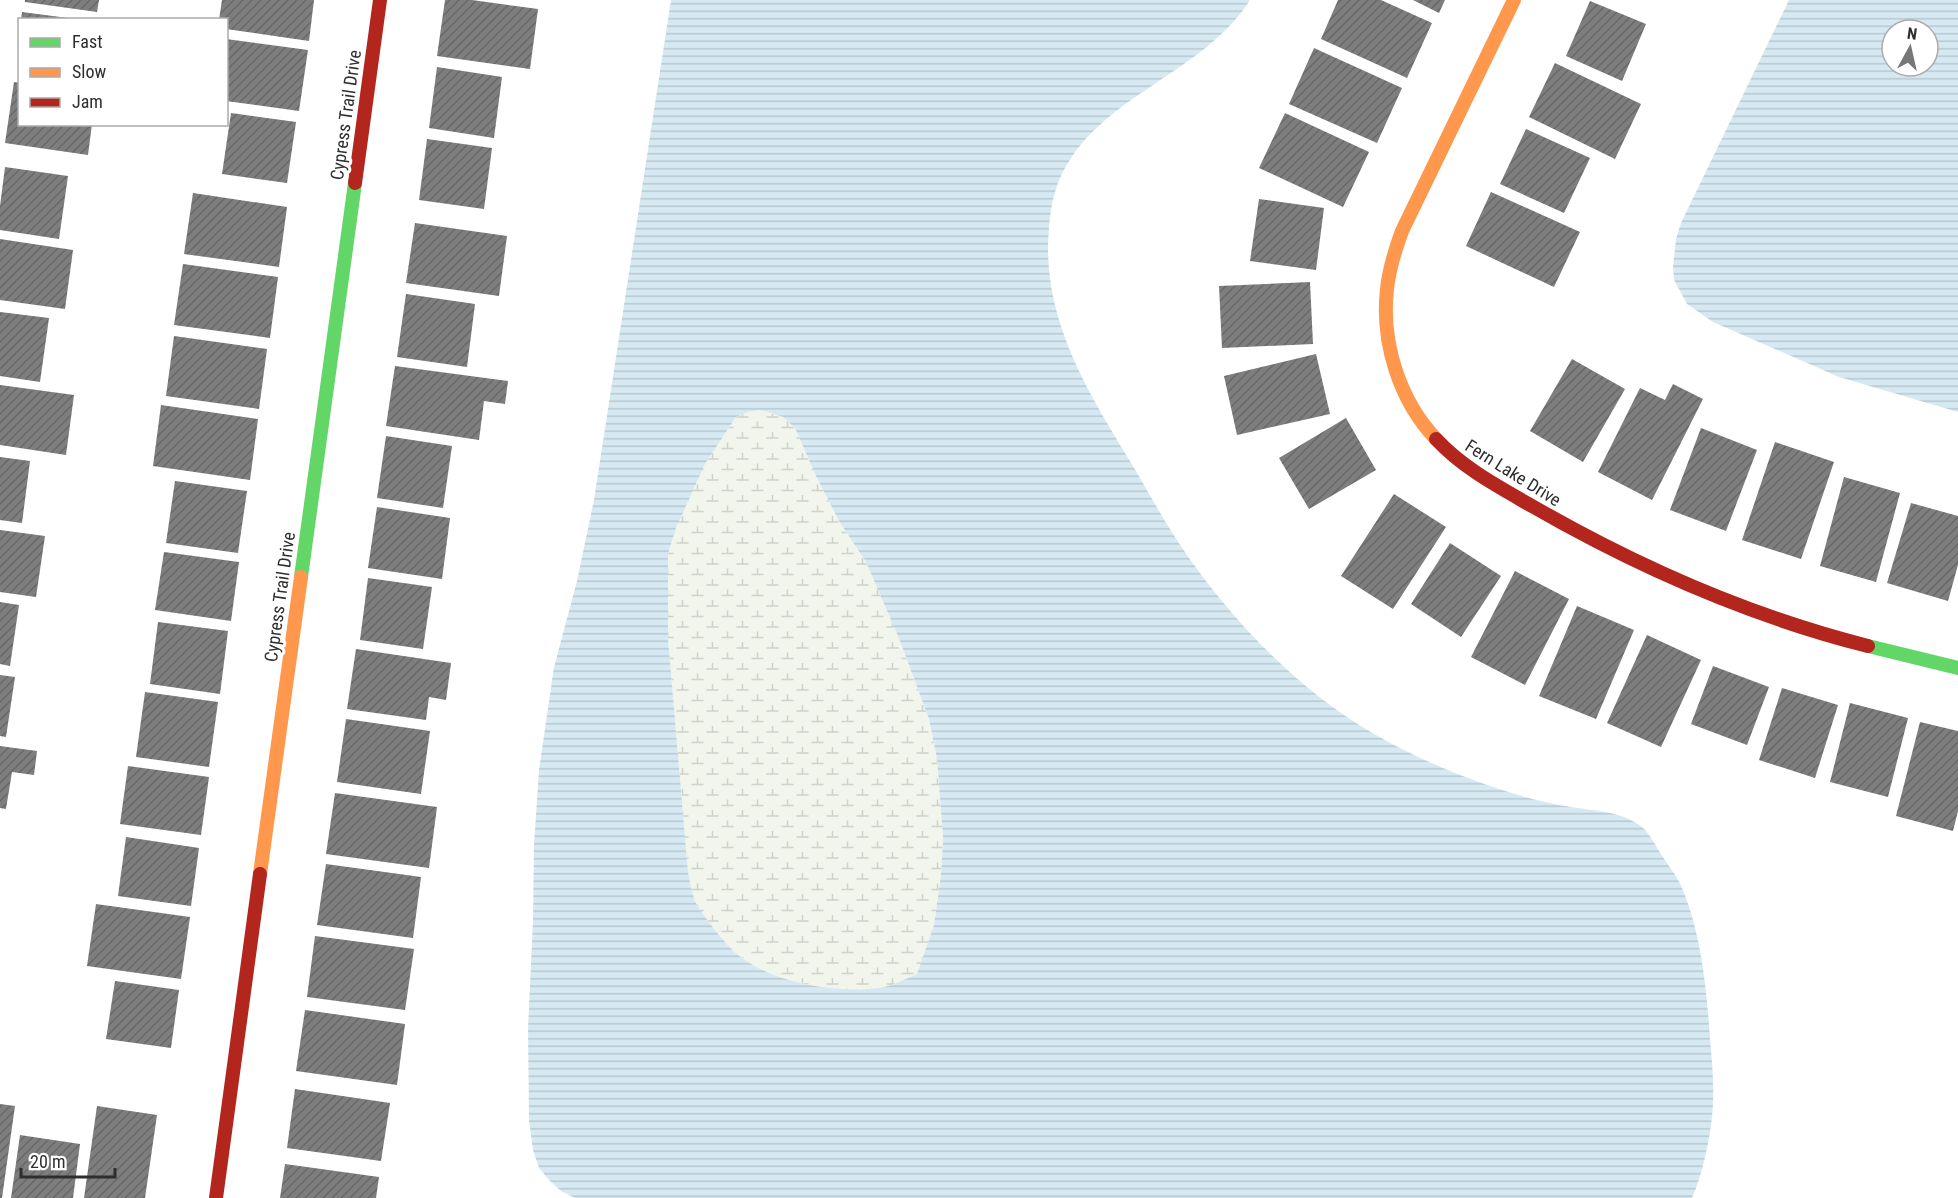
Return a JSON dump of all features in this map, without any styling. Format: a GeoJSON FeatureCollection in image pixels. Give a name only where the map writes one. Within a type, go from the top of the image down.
{"type":"FeatureCollection","features":[{"type":"Feature","properties":{"kind":"street","name":"Cypress Trail Drive"},"geometry":{"type":"LineString","coordinates":[[216,1198],[380,0]]}},
{"type":"Feature","properties":{"kind":"street","name":"Fern Lake Drive"},"geometry":{"type":"LineString","coordinates":[[1514,0],[1393,253],[1386,292],[1388,337],[1399,379],[1406,396],[1422,421],[1447,451],[1478,474],[1580,535],[1678,582],[1810,630],[1958,668]]}},
{"type":"Feature","properties":{"kind":"green space"},"geometry":{"type":"Polygon","coordinates":[[[760,410],[783,417],[795,428],[839,521],[866,562],[900,641],[929,719],[937,759],[943,837],[941,875],[934,925],[917,974],[883,987],[842,989],[804,984],[785,979],[751,964],[732,949],[710,923],[696,903],[690,884],[668,638],[668,554],[676,528],[705,464],[736,417],[760,410]]]}},
{"type":"Feature","properties":{"kind":"shaded area"},"geometry":{"type":"Polygon","coordinates":[[[671,0],[1250,0],[1229,27],[1203,50],[1118,110],[1092,132],[1071,158],[1054,196],[1048,245],[1055,304],[1063,331],[1086,385],[1181,546],[1228,609],[1297,679],[1323,700],[1376,735],[1430,762],[1487,785],[1525,797],[1625,817],[1642,827],[1650,836],[1678,879],[1689,905],[1705,982],[1713,1103],[1706,1152],[1692,1198],[575,1198],[561,1191],[539,1168],[533,1150],[529,1120],[528,1029],[534,845],[539,770],[554,667],[577,581],[594,500],[671,0]],[[760,410],[736,417],[705,464],[676,528],[668,554],[668,638],[688,872],[696,903],[704,916],[732,949],[751,964],[785,979],[804,984],[842,989],[883,987],[917,974],[934,925],[941,875],[943,837],[937,759],[929,719],[900,641],[866,562],[839,521],[795,428],[783,417],[760,410]]]}},
{"type":"Feature","properties":{"kind":"shaded area"},"geometry":{"type":"Polygon","coordinates":[[[1789,0],[1958,0],[1958,412],[1839,377],[1713,322],[1687,304],[1674,280],[1676,239],[1681,223],[1789,0]]]}},
{"type":"Feature","properties":{"kind":"building"},"geometry":{"type":"Polygon","coordinates":[[[25,0],[99,0],[97,12],[25,2],[25,0]]]}},
{"type":"Feature","properties":{"kind":"building"},"geometry":{"type":"Polygon","coordinates":[[[222,0],[314,0],[309,41],[228,29],[228,18],[219,18],[222,0]]]}},
{"type":"Feature","properties":{"kind":"building"},"geometry":{"type":"Polygon","coordinates":[[[445,0],[472,0],[538,9],[530,69],[437,56],[445,0]]]}},
{"type":"Feature","properties":{"kind":"building"},"geometry":{"type":"Polygon","coordinates":[[[1338,0],[1381,0],[1432,23],[1407,78],[1321,39],[1338,0]]]}},
{"type":"Feature","properties":{"kind":"building"},"geometry":{"type":"Polygon","coordinates":[[[1413,0],[1445,0],[1439,13],[1413,0]]]}},
{"type":"Feature","properties":{"kind":"building"},"geometry":{"type":"Polygon","coordinates":[[[1590,1],[1646,24],[1622,81],[1566,56],[1590,1]]]}},
{"type":"Feature","properties":{"kind":"building"},"geometry":{"type":"Polygon","coordinates":[[[22,12],[68,18],[21,18],[22,12]]]}},
{"type":"Feature","properties":{"kind":"building"},"geometry":{"type":"Polygon","coordinates":[[[228,39],[308,50],[299,111],[228,101],[228,39]]]}},
{"type":"Feature","properties":{"kind":"building"},"geometry":{"type":"Polygon","coordinates":[[[1314,48],[1402,88],[1377,143],[1289,104],[1314,48]]]}},
{"type":"Feature","properties":{"kind":"building"},"geometry":{"type":"Polygon","coordinates":[[[1555,63],[1641,104],[1615,159],[1529,117],[1555,63]]]}},
{"type":"Feature","properties":{"kind":"building"},"geometry":{"type":"Polygon","coordinates":[[[437,67],[502,77],[494,138],[429,128],[437,67]]]}},
{"type":"Feature","properties":{"kind":"building"},"geometry":{"type":"Polygon","coordinates":[[[14,82],[18,83],[18,126],[92,126],[88,155],[5,143],[14,82]]]}},
{"type":"Feature","properties":{"kind":"building"},"geometry":{"type":"Polygon","coordinates":[[[231,113],[296,122],[287,183],[222,174],[231,113]]]}},
{"type":"Feature","properties":{"kind":"building"},"geometry":{"type":"Polygon","coordinates":[[[1285,113],[1369,152],[1343,207],[1259,168],[1285,113]]]}},
{"type":"Feature","properties":{"kind":"building"},"geometry":{"type":"Polygon","coordinates":[[[1526,129],[1590,158],[1564,213],[1500,184],[1526,129]]]}},
{"type":"Feature","properties":{"kind":"building"},"geometry":{"type":"Polygon","coordinates":[[[427,139],[492,148],[484,209],[419,200],[427,139]]]}},
{"type":"Feature","properties":{"kind":"building"},"geometry":{"type":"Polygon","coordinates":[[[5,167],[68,176],[59,239],[0,230],[0,206],[5,167]]]}},
{"type":"Feature","properties":{"kind":"building"},"geometry":{"type":"Polygon","coordinates":[[[1491,192],[1580,232],[1554,287],[1466,246],[1491,192]]]}},
{"type":"Feature","properties":{"kind":"building"},"geometry":{"type":"Polygon","coordinates":[[[193,193],[287,207],[279,267],[184,254],[193,193]]]}},
{"type":"Feature","properties":{"kind":"building"},"geometry":{"type":"Polygon","coordinates":[[[1259,199],[1324,208],[1316,270],[1250,261],[1259,199]]]}},
{"type":"Feature","properties":{"kind":"building"},"geometry":{"type":"Polygon","coordinates":[[[415,223],[507,236],[499,296],[406,283],[415,223]]]}},
{"type":"Feature","properties":{"kind":"building"},"geometry":{"type":"Polygon","coordinates":[[[0,239],[73,250],[65,309],[0,300],[0,239]]]}},
{"type":"Feature","properties":{"kind":"building"},"geometry":{"type":"Polygon","coordinates":[[[183,264],[278,277],[270,338],[174,325],[183,264]]]}},
{"type":"Feature","properties":{"kind":"building"},"geometry":{"type":"Polygon","coordinates":[[[1310,282],[1313,344],[1222,348],[1219,286],[1310,282]]]}},
{"type":"Feature","properties":{"kind":"building"},"geometry":{"type":"Polygon","coordinates":[[[406,294],[475,304],[467,367],[397,357],[406,294]]]}},
{"type":"Feature","properties":{"kind":"building"},"geometry":{"type":"Polygon","coordinates":[[[0,312],[49,318],[40,382],[0,376],[0,312]]]}},
{"type":"Feature","properties":{"kind":"building"},"geometry":{"type":"Polygon","coordinates":[[[174,336],[267,349],[259,409],[166,396],[174,336]]]}},
{"type":"Feature","properties":{"kind":"building"},"geometry":{"type":"Polygon","coordinates":[[[1316,354],[1330,414],[1237,435],[1224,376],[1316,354]]]}},
{"type":"Feature","properties":{"kind":"building"},"geometry":{"type":"Polygon","coordinates":[[[1572,359],[1625,389],[1583,462],[1530,431],[1572,359]]]}},
{"type":"Feature","properties":{"kind":"building"},"geometry":{"type":"Polygon","coordinates":[[[395,366],[508,381],[505,404],[484,401],[479,440],[386,426],[395,366]]]}},
{"type":"Feature","properties":{"kind":"building"},"geometry":{"type":"Polygon","coordinates":[[[1673,384],[1703,399],[1652,500],[1598,472],[1640,388],[1665,400],[1673,384]]]}},
{"type":"Feature","properties":{"kind":"building"},"geometry":{"type":"Polygon","coordinates":[[[0,385],[74,395],[66,455],[0,445],[0,385]]]}},
{"type":"Feature","properties":{"kind":"building"},"geometry":{"type":"Polygon","coordinates":[[[161,405],[258,419],[250,480],[153,466],[161,405]]]}},
{"type":"Feature","properties":{"kind":"building"},"geometry":{"type":"Polygon","coordinates":[[[1346,418],[1376,470],[1309,509],[1279,458],[1346,418]]]}},
{"type":"Feature","properties":{"kind":"building"},"geometry":{"type":"Polygon","coordinates":[[[1701,428],[1757,450],[1726,531],[1670,510],[1701,428]]]}},
{"type":"Feature","properties":{"kind":"building"},"geometry":{"type":"Polygon","coordinates":[[[386,436],[452,446],[443,508],[377,498],[386,436]]]}},
{"type":"Feature","properties":{"kind":"building"},"geometry":{"type":"Polygon","coordinates":[[[1775,442],[1834,462],[1801,559],[1742,540],[1775,442]]]}},
{"type":"Feature","properties":{"kind":"building"},"geometry":{"type":"Polygon","coordinates":[[[0,457],[30,461],[22,523],[0,520],[0,457]]]}},
{"type":"Feature","properties":{"kind":"building"},"geometry":{"type":"Polygon","coordinates":[[[1844,477],[1900,493],[1876,582],[1820,566],[1844,477]]]}},
{"type":"Feature","properties":{"kind":"building"},"geometry":{"type":"Polygon","coordinates":[[[175,481],[247,491],[238,553],[166,543],[175,481]]]}},
{"type":"Feature","properties":{"kind":"building"},"geometry":{"type":"Polygon","coordinates":[[[1394,494],[1446,527],[1393,609],[1341,576],[1394,494]]]}},
{"type":"Feature","properties":{"kind":"building"},"geometry":{"type":"Polygon","coordinates":[[[1911,503],[1958,516],[1958,565],[1948,601],[1887,583],[1911,503]]]}},
{"type":"Feature","properties":{"kind":"building"},"geometry":{"type":"Polygon","coordinates":[[[377,507],[450,518],[442,579],[368,568],[377,507]]]}},
{"type":"Feature","properties":{"kind":"building"},"geometry":{"type":"Polygon","coordinates":[[[0,530],[45,536],[36,597],[0,592],[0,530]]]}},
{"type":"Feature","properties":{"kind":"building"},"geometry":{"type":"Polygon","coordinates":[[[1450,543],[1501,576],[1461,637],[1411,604],[1450,543]]]}},
{"type":"Feature","properties":{"kind":"building"},"geometry":{"type":"Polygon","coordinates":[[[164,552],[239,562],[231,621],[155,610],[164,552]]]}},
{"type":"Feature","properties":{"kind":"building"},"geometry":{"type":"Polygon","coordinates":[[[1515,571],[1569,599],[1525,685],[1471,657],[1515,571]]]}},
{"type":"Feature","properties":{"kind":"building"},"geometry":{"type":"Polygon","coordinates":[[[368,578],[432,587],[423,649],[360,640],[368,578]]]}},
{"type":"Feature","properties":{"kind":"building"},"geometry":{"type":"Polygon","coordinates":[[[0,602],[19,605],[10,666],[0,664],[0,602]]]}},
{"type":"Feature","properties":{"kind":"building"},"geometry":{"type":"Polygon","coordinates":[[[1577,606],[1634,630],[1596,719],[1539,696],[1577,606]]]}},
{"type":"Feature","properties":{"kind":"building"},"geometry":{"type":"Polygon","coordinates":[[[158,622],[228,631],[220,694],[150,684],[158,622]]]}},
{"type":"Feature","properties":{"kind":"building"},"geometry":{"type":"Polygon","coordinates":[[[1647,635],[1701,660],[1661,747],[1607,723],[1647,635]]]}},
{"type":"Feature","properties":{"kind":"building"},"geometry":{"type":"Polygon","coordinates":[[[356,649],[451,663],[446,700],[429,697],[426,720],[347,709],[356,649]]]}},
{"type":"Feature","properties":{"kind":"building"},"geometry":{"type":"Polygon","coordinates":[[[1713,666],[1769,687],[1747,745],[1691,724],[1713,666]]]}},
{"type":"Feature","properties":{"kind":"building"},"geometry":{"type":"Polygon","coordinates":[[[0,675],[15,677],[6,737],[0,736],[0,675]]]}},
{"type":"Feature","properties":{"kind":"building"},"geometry":{"type":"Polygon","coordinates":[[[1782,688],[1838,705],[1815,778],[1759,760],[1782,688]]]}},
{"type":"Feature","properties":{"kind":"building"},"geometry":{"type":"Polygon","coordinates":[[[145,692],[218,702],[209,767],[136,757],[145,692]]]}},
{"type":"Feature","properties":{"kind":"building"},"geometry":{"type":"Polygon","coordinates":[[[1850,703],[1908,718],[1888,797],[1830,782],[1850,703]]]}},
{"type":"Feature","properties":{"kind":"building"},"geometry":{"type":"Polygon","coordinates":[[[346,719],[430,731],[421,794],[337,782],[346,719]]]}},
{"type":"Feature","properties":{"kind":"building"},"geometry":{"type":"Polygon","coordinates":[[[1920,722],[1958,731],[1958,811],[1953,831],[1896,816],[1920,722]]]}},
{"type":"Feature","properties":{"kind":"building"},"geometry":{"type":"Polygon","coordinates":[[[0,746],[37,751],[34,775],[12,772],[6,809],[0,808],[0,746]]]}},
{"type":"Feature","properties":{"kind":"building"},"geometry":{"type":"Polygon","coordinates":[[[128,766],[209,777],[201,835],[120,824],[128,766]]]}},
{"type":"Feature","properties":{"kind":"building"},"geometry":{"type":"Polygon","coordinates":[[[335,793],[437,807],[429,868],[326,854],[335,793]]]}},
{"type":"Feature","properties":{"kind":"building"},"geometry":{"type":"Polygon","coordinates":[[[126,837],[199,848],[191,906],[118,896],[126,837]]]}},
{"type":"Feature","properties":{"kind":"building"},"geometry":{"type":"Polygon","coordinates":[[[326,864],[421,877],[413,938],[317,925],[326,864]]]}},
{"type":"Feature","properties":{"kind":"building"},"geometry":{"type":"Polygon","coordinates":[[[96,904],[190,917],[181,979],[87,966],[96,904]]]}},
{"type":"Feature","properties":{"kind":"building"},"geometry":{"type":"Polygon","coordinates":[[[315,936],[414,949],[405,1010],[307,997],[315,936]]]}},
{"type":"Feature","properties":{"kind":"building"},"geometry":{"type":"Polygon","coordinates":[[[115,981],[179,990],[171,1048],[106,1039],[115,981]]]}},
{"type":"Feature","properties":{"kind":"building"},"geometry":{"type":"Polygon","coordinates":[[[305,1010],[405,1024],[397,1085],[296,1071],[305,1010]]]}},
{"type":"Feature","properties":{"kind":"building"},"geometry":{"type":"Polygon","coordinates":[[[295,1089],[390,1103],[381,1161],[287,1148],[295,1089]]]}},
{"type":"Feature","properties":{"kind":"building"},"geometry":{"type":"Polygon","coordinates":[[[0,1104],[15,1106],[2,1198],[0,1198],[0,1104]]]}},
{"type":"Feature","properties":{"kind":"building"},"geometry":{"type":"Polygon","coordinates":[[[97,1106],[157,1115],[145,1198],[84,1198],[97,1106]]]}},
{"type":"Feature","properties":{"kind":"building"},"geometry":{"type":"Polygon","coordinates":[[[20,1135],[80,1144],[73,1198],[11,1198],[20,1135]]]}},
{"type":"Feature","properties":{"kind":"building"},"geometry":{"type":"Polygon","coordinates":[[[285,1164],[379,1177],[376,1198],[280,1198],[285,1164]]]}},
{"type":"Feature","properties":{"kind":"traffic: fast"},"geometry":{"type":"LineString","coordinates":[[301,577],[355,183]]}},
{"type":"Feature","properties":{"kind":"traffic: fast"},"geometry":{"type":"LineString","coordinates":[[1868,646],[1958,668]]}},
{"type":"Feature","properties":{"kind":"traffic: slow"},"geometry":{"type":"LineString","coordinates":[[1436,439],[1412,407],[1395,369],[1387,329],[1389,274],[1402,231],[1514,0]]}},
{"type":"Feature","properties":{"kind":"traffic: slow"},"geometry":{"type":"LineString","coordinates":[[260,874],[301,577]]}},
{"type":"Feature","properties":{"kind":"traffic: jam"},"geometry":{"type":"LineString","coordinates":[[355,183],[380,0]]}},
{"type":"Feature","properties":{"kind":"traffic: jam"},"geometry":{"type":"LineString","coordinates":[[1436,439],[1457,459],[1493,484],[1612,549],[1737,605],[1868,646]]}},
{"type":"Feature","properties":{"kind":"traffic: jam"},"geometry":{"type":"LineString","coordinates":[[216,1198],[260,874]]}}]}
